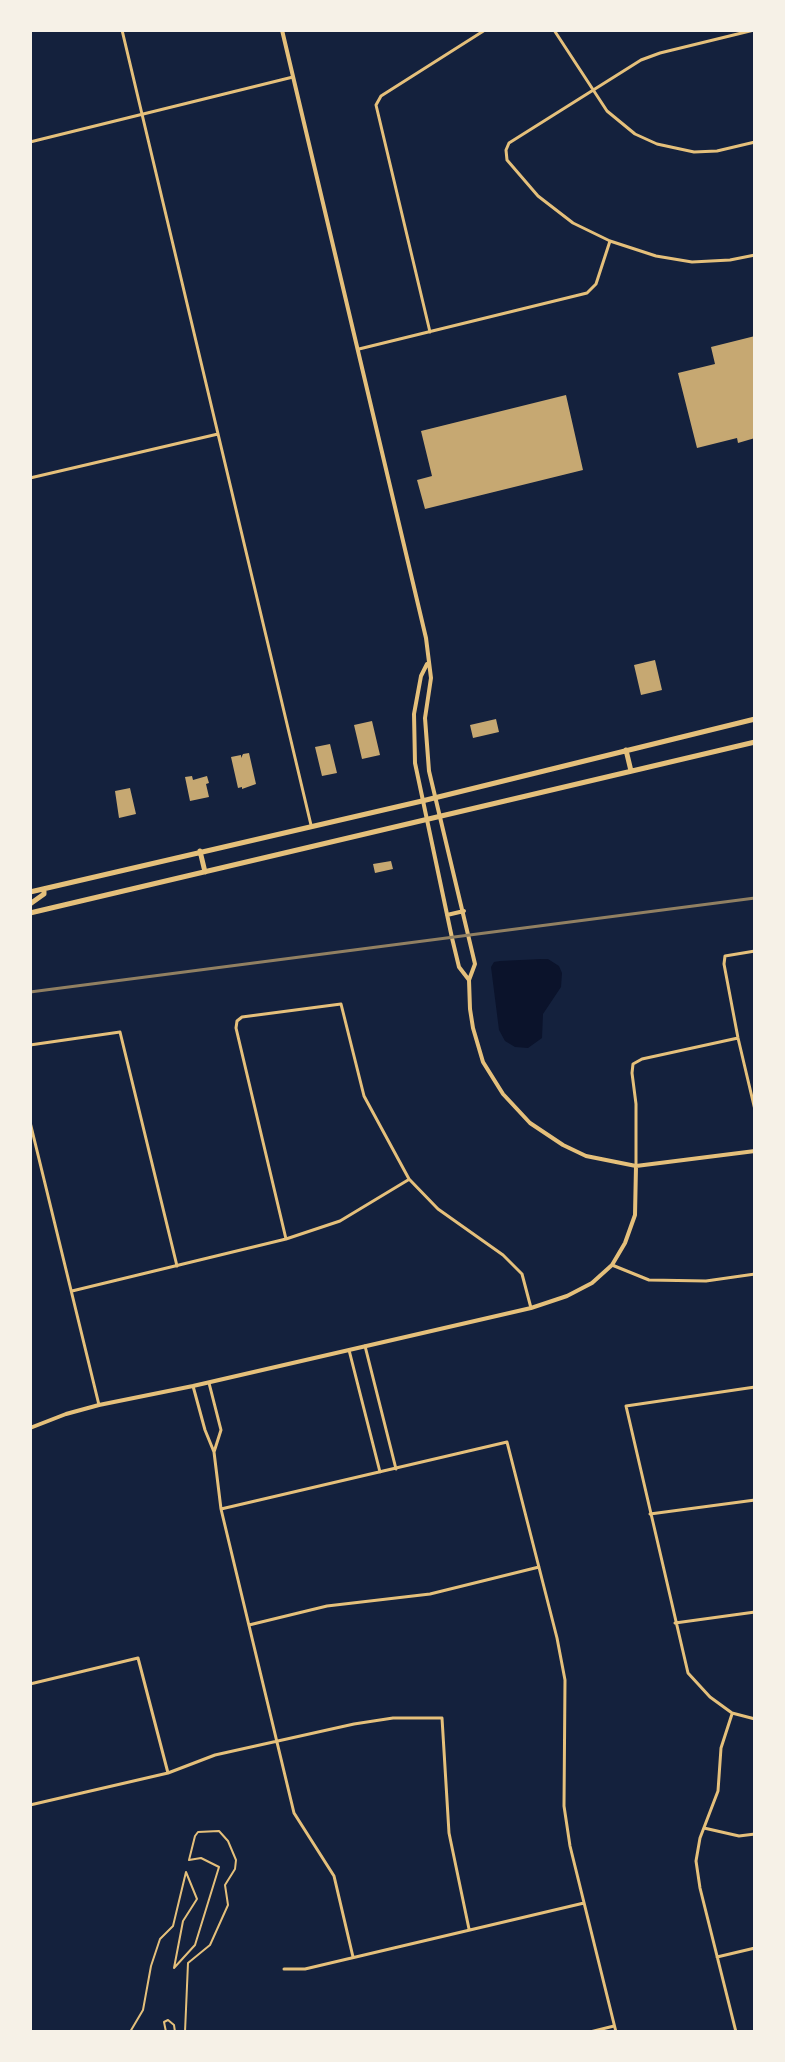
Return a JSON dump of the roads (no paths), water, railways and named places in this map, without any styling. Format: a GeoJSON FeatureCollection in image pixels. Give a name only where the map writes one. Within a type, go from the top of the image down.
{"type":"FeatureCollection","features":[{"type":"Feature","properties":{"kind":"main road"},"geometry":{"type":"LineString","coordinates":[[30,892],[422,801],[755,719]]}},
{"type":"Feature","properties":{"kind":"main road"},"geometry":{"type":"LineString","coordinates":[[30,913],[755,742]]}},
{"type":"Feature","properties":{"kind":"main road"},"geometry":{"type":"LineString","coordinates":[[626,750],[631,771]]}},
{"type":"Feature","properties":{"kind":"main road"},"geometry":{"type":"LineString","coordinates":[[200,851],[205,872]]}},
{"type":"Feature","properties":{"kind":"main road"},"geometry":{"type":"LineString","coordinates":[[30,904],[44,894],[44,889]]}},
{"type":"Feature","properties":{"kind":"street"},"geometry":{"type":"LineString","coordinates":[[122,30],[311,825]]}},
{"type":"Feature","properties":{"kind":"street"},"geometry":{"type":"LineString","coordinates":[[282,30],[426,638],[431,678],[425,744],[475,964],[469,980],[473,1028],[481,1055],[492,1078],[517,1112],[563,1145],[604,1161],[636,1166],[755,1151]]}},
{"type":"Feature","properties":{"kind":"street"},"geometry":{"type":"LineString","coordinates":[[430,332],[375,108],[377,101],[485,30]]}},
{"type":"Feature","properties":{"kind":"street"},"geometry":{"type":"LineString","coordinates":[[554,30],[614,119],[635,134],[682,151],[706,152],[755,142]]}},
{"type":"Feature","properties":{"kind":"street"},"geometry":{"type":"LineString","coordinates":[[754,30],[648,57],[509,143],[506,150],[507,160],[538,196],[573,223],[610,241],[656,256],[692,262],[755,255]]}},
{"type":"Feature","properties":{"kind":"street"},"geometry":{"type":"LineString","coordinates":[[30,142],[293,77]]}},
{"type":"Feature","properties":{"kind":"street"},"geometry":{"type":"LineString","coordinates":[[358,349],[587,293],[596,284],[610,241]]}},
{"type":"Feature","properties":{"kind":"street"},"geometry":{"type":"LineString","coordinates":[[30,478],[218,434]]}},
{"type":"Feature","properties":{"kind":"street"},"geometry":{"type":"LineString","coordinates":[[428,662],[419,688],[413,737],[422,801],[447,915],[459,967],[469,980]]}},
{"type":"Feature","properties":{"kind":"street"},"geometry":{"type":"LineString","coordinates":[[447,915],[464,911]]}},
{"type":"Feature","properties":{"kind":"street"},"geometry":{"type":"LineString","coordinates":[[755,951],[725,956],[724,964],[755,1110]]}},
{"type":"Feature","properties":{"kind":"street"},"geometry":{"type":"LineString","coordinates":[[286,1239],[236,1028],[237,1021],[242,1017],[341,1004],[364,1096],[409,1179],[438,1209],[503,1255],[522,1274],[531,1308]]}},
{"type":"Feature","properties":{"kind":"street"},"geometry":{"type":"LineString","coordinates":[[30,1045],[120,1032],[177,1266]]}},
{"type":"Feature","properties":{"kind":"street"},"geometry":{"type":"LineString","coordinates":[[30,1428],[99,1405],[531,1308],[567,1296],[592,1283],[612,1265],[625,1243],[635,1215],[636,1104],[633,1064],[647,1058],[738,1038]]}},
{"type":"Feature","properties":{"kind":"street"},"geometry":{"type":"LineString","coordinates":[[30,1122],[99,1405]]}},
{"type":"Feature","properties":{"kind":"street"},"geometry":{"type":"LineString","coordinates":[[72,1291],[286,1239],[340,1221],[409,1179]]}},
{"type":"Feature","properties":{"kind":"street"},"geometry":{"type":"LineString","coordinates":[[612,1265],[649,1280],[706,1281],[755,1274]]}},
{"type":"Feature","properties":{"kind":"street"},"geometry":{"type":"LineString","coordinates":[[365,1346],[396,1469]]}},
{"type":"Feature","properties":{"kind":"street"},"geometry":{"type":"LineString","coordinates":[[349,1350],[380,1472]]}},
{"type":"Feature","properties":{"kind":"street"},"geometry":{"type":"LineString","coordinates":[[209,1382],[221,1430],[214,1452]]}},
{"type":"Feature","properties":{"kind":"street"},"geometry":{"type":"LineString","coordinates":[[193,1386],[214,1452],[221,1509],[294,1813],[334,1876],[353,1957]]}},
{"type":"Feature","properties":{"kind":"street"},"geometry":{"type":"LineString","coordinates":[[755,1387],[626,1406],[688,1673],[710,1697],[732,1713],[755,1719]]}},
{"type":"Feature","properties":{"kind":"street"},"geometry":{"type":"LineString","coordinates":[[221,1509],[507,1442],[565,1680],[564,1806],[616,2032]]}},
{"type":"Feature","properties":{"kind":"street"},"geometry":{"type":"LineString","coordinates":[[650,1514],[755,1500]]}},
{"type":"Feature","properties":{"kind":"street"},"geometry":{"type":"LineString","coordinates":[[249,1625],[327,1606],[430,1594],[539,1567]]}},
{"type":"Feature","properties":{"kind":"street"},"geometry":{"type":"LineString","coordinates":[[675,1623],[755,1612]]}},
{"type":"Feature","properties":{"kind":"street"},"geometry":{"type":"LineString","coordinates":[[30,1684],[138,1658],[168,1773]]}},
{"type":"Feature","properties":{"kind":"street"},"geometry":{"type":"LineString","coordinates":[[732,1713],[721,1748],[718,1791],[696,1861],[736,2032]]}},
{"type":"Feature","properties":{"kind":"street"},"geometry":{"type":"LineString","coordinates":[[30,1805],[168,1773],[215,1755],[354,1724],[393,1718],[442,1718],[449,1833],[469,1929]]}},
{"type":"Feature","properties":{"kind":"street"},"geometry":{"type":"LineString","coordinates":[[704,1828],[739,1836],[755,1834]]}},
{"type":"Feature","properties":{"kind":"street"},"geometry":{"type":"LineString","coordinates":[[284,1969],[305,1969],[584,1903]]}},
{"type":"Feature","properties":{"kind":"street"},"geometry":{"type":"LineString","coordinates":[[717,1957],[755,1948]]}},
{"type":"Feature","properties":{"kind":"street"},"geometry":{"type":"LineString","coordinates":[[590,2032],[614,2026]]}},
{"type":"Feature","properties":{"kind":"water"},"geometry":{"type":"Polygon","coordinates":[[[548,959],[559,966],[561,987],[543,1014],[542,1038],[528,1048],[515,1047],[505,1041],[499,1030],[491,967],[494,962],[500,961],[548,959]]]}},
{"type":"Feature","properties":{"kind":"railway"},"geometry":{"type":"LineString","coordinates":[[30,992],[755,898]]}}]}
